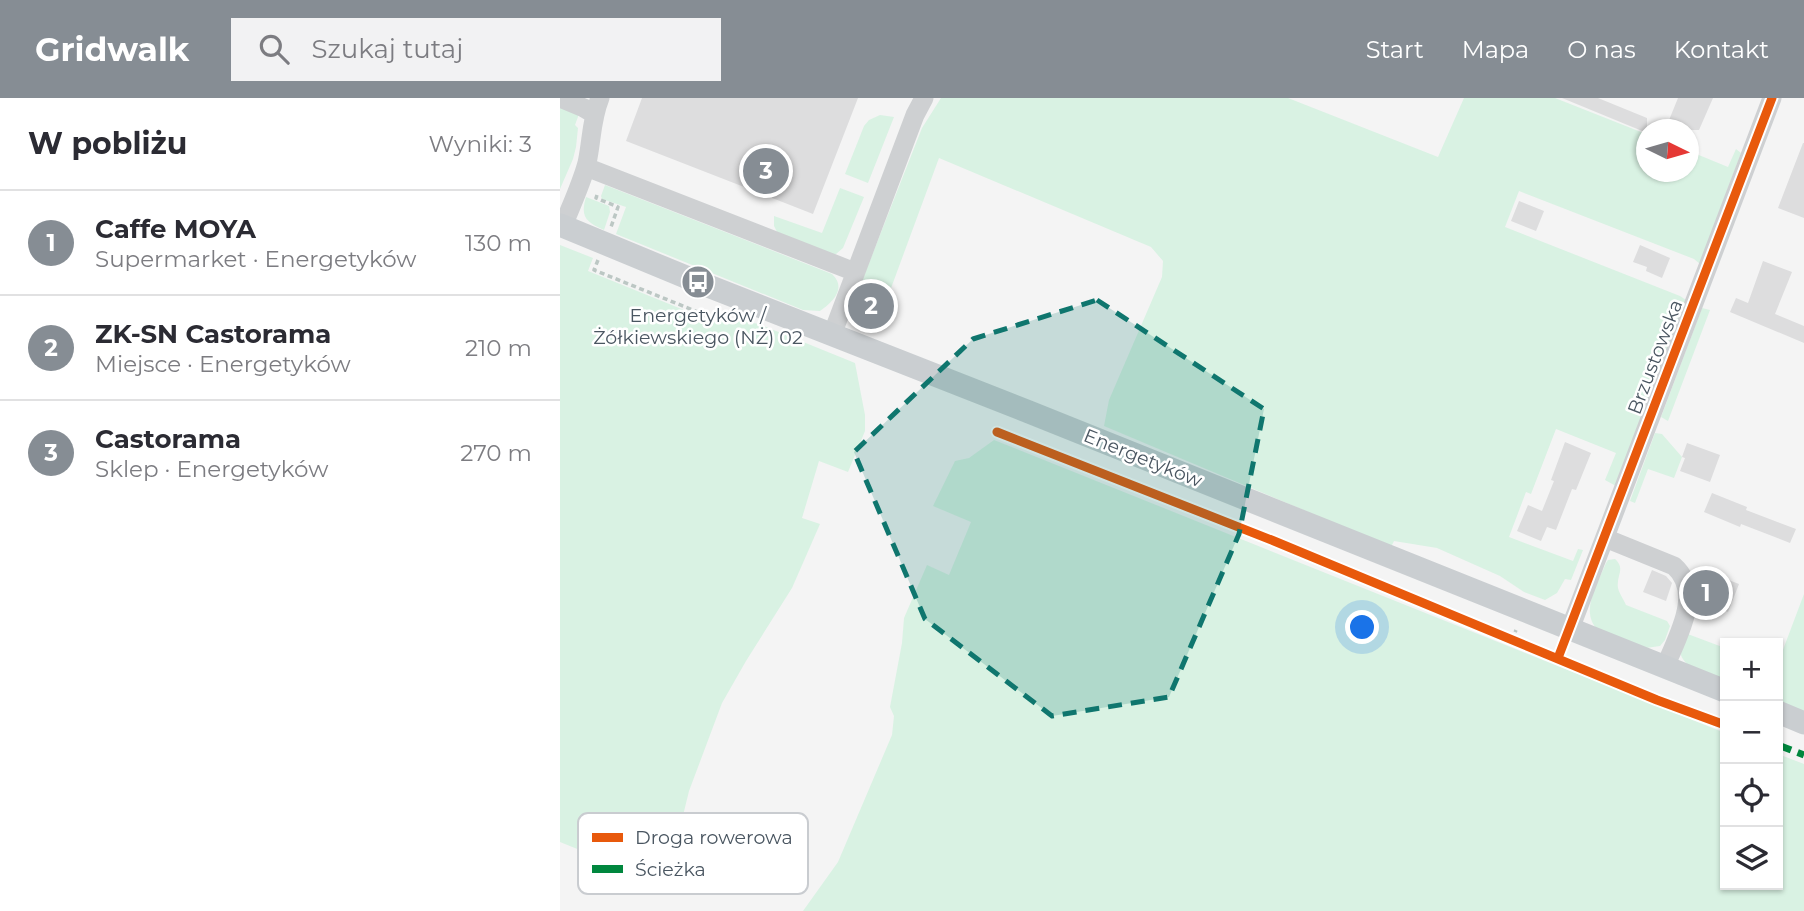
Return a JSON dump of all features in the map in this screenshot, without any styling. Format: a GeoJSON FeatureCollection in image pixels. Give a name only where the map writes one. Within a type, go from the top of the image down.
{"type":"FeatureCollection","features":[{"type":"Feature","properties":{"kind":"main road","name":"Energetyków"},"geometry":{"type":"LineString","coordinates":[[562,226],[1720,689]]}},
{"type":"Feature","properties":{"kind":"main road"},"geometry":{"type":"LineString","coordinates":[[1783,714],[1804,723]]}},
{"type":"Feature","properties":{"kind":"street"},"geometry":{"type":"LineString","coordinates":[[560,98],[597,106],[586,167],[562,226]]}},
{"type":"Feature","properties":{"kind":"street"},"geometry":{"type":"LineString","coordinates":[[832,335],[915,115],[924,98]]}},
{"type":"Feature","properties":{"kind":"street","name":"Brzustowska"},"geometry":{"type":"LineString","coordinates":[[1570,629],[1772,98]]}},
{"type":"Feature","properties":{"kind":"street"},"geometry":{"type":"LineString","coordinates":[[586,167],[855,272]]}},
{"type":"Feature","properties":{"kind":"street"},"geometry":{"type":"LineString","coordinates":[[1605,538],[1674,566],[1686,582],[1686,613],[1665,667]]}},
{"type":"Feature","properties":{"kind":"highlighted area"},"geometry":{"type":"Polygon","coordinates":[[[1097,300],[1264,409],[1239,534],[1169,697],[1052,716],[925,619],[854,452],[973,339],[1097,300]]]}},
{"type":"Feature","properties":{"kind":"green space"},"geometry":{"type":"Polygon","coordinates":[[[941,98],[1288,98],[1438,157],[1464,98],[1555,98],[1636,130],[1636,182],[1699,182],[1699,155],[1728,167],[1736,149],[1741,153],[1700,264],[1694,259],[1519,191],[1505,227],[1686,300],[1616,486],[1605,480],[1616,453],[1556,429],[1531,494],[1526,492],[1509,537],[1573,561],[1578,549],[1583,550],[1571,580],[1565,579],[1557,593],[1545,600],[1524,592],[1500,576],[1437,548],[1394,541],[1391,547],[1104,426],[1109,400],[1162,277],[1163,261],[1151,247],[939,158],[887,299],[853,314],[854,301],[922,128],[941,98]]]}},
{"type":"Feature","properties":{"kind":"green space"},"geometry":{"type":"Polygon","coordinates":[[[560,106],[579,114],[575,125],[578,128],[573,159],[560,189],[560,106]]]}},
{"type":"Feature","properties":{"kind":"green space"},"geometry":{"type":"Polygon","coordinates":[[[880,115],[894,117],[868,183],[845,174],[864,126],[869,120],[880,115]]]}},
{"type":"Feature","properties":{"kind":"green space"},"geometry":{"type":"Polygon","coordinates":[[[605,185],[832,274],[838,284],[837,294],[820,311],[803,310],[616,234],[626,207],[602,199],[605,185]]]}},
{"type":"Feature","properties":{"kind":"green space"},"geometry":{"type":"Polygon","coordinates":[[[840,188],[864,197],[843,248],[836,254],[832,255],[778,234],[774,226],[774,216],[822,233],[840,188]]]}},
{"type":"Feature","properties":{"kind":"green space"},"geometry":{"type":"Polygon","coordinates":[[[586,197],[609,206],[610,212],[604,230],[586,218],[586,197]]]}},
{"type":"Feature","properties":{"kind":"green space"},"geometry":{"type":"Polygon","coordinates":[[[560,245],[593,258],[588,271],[716,323],[719,317],[759,324],[855,363],[865,415],[865,431],[848,472],[819,461],[802,518],[820,524],[792,588],[722,703],[689,791],[684,813],[578,813],[578,849],[560,842],[560,245]]]}},
{"type":"Feature","properties":{"kind":"green space"},"geometry":{"type":"Polygon","coordinates":[[[1702,308],[1710,310],[1668,421],[1661,417],[1702,308]]]}},
{"type":"Feature","properties":{"kind":"green space"},"geometry":{"type":"Polygon","coordinates":[[[1655,433],[1662,434],[1682,457],[1674,478],[1648,469],[1635,503],[1630,501],[1655,433]]]}},
{"type":"Feature","properties":{"kind":"green space"},"geometry":{"type":"Polygon","coordinates":[[[994,440],[1720,731],[1720,890],[1783,890],[1783,756],[1804,764],[1804,911],[803,911],[838,862],[892,735],[894,716],[890,707],[904,618],[927,565],[949,575],[971,522],[933,506],[955,461],[969,458],[994,440]]]}},
{"type":"Feature","properties":{"kind":"green space"},"geometry":{"type":"Polygon","coordinates":[[[1615,559],[1620,566],[1618,588],[1626,605],[1667,621],[1670,626],[1660,646],[1646,648],[1598,630],[1593,623],[1590,606],[1595,588],[1608,560],[1615,559]]]}},
{"type":"Feature","properties":{"kind":"green space"},"geometry":{"type":"Polygon","coordinates":[[[1804,594],[1804,712],[1783,704],[1783,650],[1804,594]]]}},
{"type":"Feature","properties":{"kind":"green space"},"geometry":{"type":"Polygon","coordinates":[[[1685,633],[1720,646],[1720,679],[1688,665],[1680,650],[1685,633]]]}},
{"type":"Feature","properties":{"kind":"building"},"geometry":{"type":"Polygon","coordinates":[[[642,98],[858,98],[813,214],[626,141],[642,98]]]}},
{"type":"Feature","properties":{"kind":"building"},"geometry":{"type":"Polygon","coordinates":[[[1562,98],[1598,98],[1647,118],[1636,119],[1636,128],[1562,98]]]}},
{"type":"Feature","properties":{"kind":"building"},"geometry":{"type":"Polygon","coordinates":[[[1678,98],[1713,98],[1699,130],[1699,119],[1669,119],[1678,98]]]}},
{"type":"Feature","properties":{"kind":"building"},"geometry":{"type":"Polygon","coordinates":[[[1804,143],[1804,218],[1778,208],[1804,143]]]}},
{"type":"Feature","properties":{"kind":"building"},"geometry":{"type":"Polygon","coordinates":[[[1519,201],[1544,211],[1536,231],[1511,221],[1519,201]]]}},
{"type":"Feature","properties":{"kind":"building"},"geometry":{"type":"Polygon","coordinates":[[[1640,245],[1670,258],[1662,278],[1646,271],[1647,267],[1633,262],[1640,245]]]}},
{"type":"Feature","properties":{"kind":"building"},"geometry":{"type":"Polygon","coordinates":[[[1763,261],[1792,272],[1775,314],[1804,326],[1804,343],[1730,312],[1736,298],[1748,303],[1763,261]]]}},
{"type":"Feature","properties":{"kind":"building"},"geometry":{"type":"Polygon","coordinates":[[[1565,442],[1591,453],[1576,490],[1572,489],[1556,530],[1547,527],[1541,541],[1517,531],[1528,505],[1542,511],[1565,442]]]}},
{"type":"Feature","properties":{"kind":"building"},"geometry":{"type":"Polygon","coordinates":[[[1687,443],[1720,455],[1710,482],[1680,471],[1687,443]]]}},
{"type":"Feature","properties":{"kind":"building"},"geometry":{"type":"Polygon","coordinates":[[[1712,493],[1747,507],[1746,510],[1796,529],[1790,543],[1704,512],[1712,493]]]}},
{"type":"Feature","properties":{"kind":"building"},"geometry":{"type":"Polygon","coordinates":[[[1652,570],[1666,576],[1672,583],[1666,601],[1643,592],[1652,570]]]}},
{"type":"Feature","properties":{"kind":"building"},"geometry":{"type":"Polygon","coordinates":[[[1708,572],[1739,584],[1728,612],[1700,600],[1699,593],[1708,572]]]}},
{"type":"Feature","properties":{"kind":"marked path"},"geometry":{"type":"LineString","coordinates":[[1783,747],[1804,755]]}},
{"type":"Feature","properties":{"kind":"cycle path"},"geometry":{"type":"LineString","coordinates":[[1558,658],[1772,98]]}},
{"type":"Feature","properties":{"kind":"cycle path"},"geometry":{"type":"LineString","coordinates":[[997,432],[1274,541],[1657,700],[1720,723]]}},
{"type":"Feature","properties":{"kind":"place","name":"Castorama"},"geometry":{"type":"Point","coordinates":[766,171]}},
{"type":"Feature","properties":{"kind":"place","name":"Energetyków / Żółkiewskiego (NŻ) 02"},"geometry":{"type":"Point","coordinates":[698,282]}},
{"type":"Feature","properties":{"kind":"place","name":"ZK-SN Castorama"},"geometry":{"type":"Point","coordinates":[871,306]}},
{"type":"Feature","properties":{"kind":"place","name":"Caffe MOYA"},"geometry":{"type":"Point","coordinates":[1706,593]}}]}
